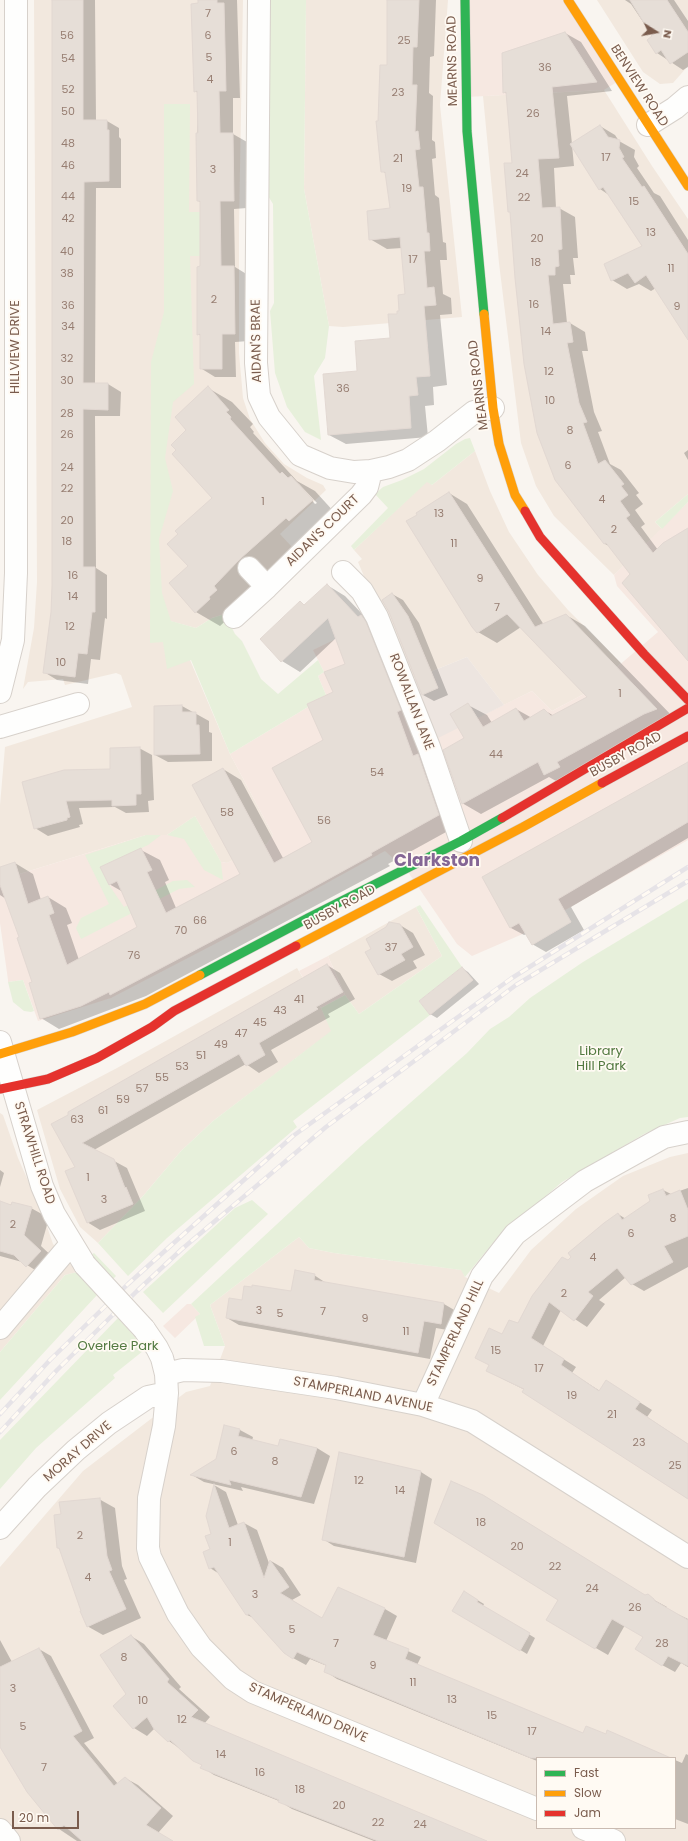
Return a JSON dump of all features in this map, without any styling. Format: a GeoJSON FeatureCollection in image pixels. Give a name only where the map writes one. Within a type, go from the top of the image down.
{"type":"FeatureCollection","features":[{"type":"Feature","properties":{"kind":"main road","name":"MEARNS ROAD"},"geometry":{"type":"LineString","coordinates":[[465,0],[467,131],[493,408],[499,444],[514,495],[540,537],[644,654],[688,700]]}},
{"type":"Feature","properties":{"kind":"main road","name":"BENVIEW ROAD"},"geometry":{"type":"LineString","coordinates":[[568,0],[688,186]]}},
{"type":"Feature","properties":{"kind":"main road","name":"BUSBY ROAD"},"geometry":{"type":"LineString","coordinates":[[1,1050],[72,1032],[145,1004],[308,918],[461,841],[531,802],[688,708]]}},
{"type":"Feature","properties":{"kind":"main road","name":"BUSBY ROAD"},"geometry":{"type":"LineString","coordinates":[[6,1088],[48,1079],[111,1051],[181,1007],[523,827],[688,736]]}},
{"type":"Feature","properties":{"kind":"street","name":"HILLVIEW DRIVE"},"geometry":{"type":"LineString","coordinates":[[0,692],[13,640],[16,573],[8,446],[8,94],[16,0]]}},
{"type":"Feature","properties":{"kind":"street","name":"AIDAN'S BRAE"},"geometry":{"type":"LineString","coordinates":[[259,0],[256,363],[259,396],[269,417],[300,455],[341,471],[371,471],[389,467],[414,457],[438,441],[474,412],[493,408]]}},
{"type":"Feature","properties":{"kind":"street"},"geometry":{"type":"LineString","coordinates":[[648,125],[675,108],[688,97]]}},
{"type":"Feature","properties":{"kind":"street","name":"AIDAN'S COURT"},"geometry":{"type":"LineString","coordinates":[[234,617],[267,587],[361,495],[367,487],[371,471]]}},
{"type":"Feature","properties":{"kind":"street"},"geometry":{"type":"LineString","coordinates":[[249,568],[267,587]]}},
{"type":"Feature","properties":{"kind":"street","name":"ROWALLAN LANE"},"geometry":{"type":"LineString","coordinates":[[343,572],[362,591],[379,623],[429,747],[461,841]]}},
{"type":"Feature","properties":{"kind":"street"},"geometry":{"type":"LineString","coordinates":[[0,727],[78,704]]}},
{"type":"Feature","properties":{"kind":"street","name":"STRAWHILL ROAD"},"geometry":{"type":"LineString","coordinates":[[1,1050],[6,1088],[42,1186],[54,1214],[70,1244],[85,1265],[144,1329],[157,1348],[167,1384]]}},
{"type":"Feature","properties":{"kind":"street","name":"STAMPERLAND HILL"},"geometry":{"type":"LineString","coordinates":[[423,1405],[482,1276],[515,1234],[585,1181],[664,1137],[688,1132]]}},
{"type":"Feature","properties":{"kind":"street"},"geometry":{"type":"LineString","coordinates":[[0,1328],[70,1244]]}},
{"type":"Feature","properties":{"kind":"street","name":"STAMPERLAND AVENUE"},"geometry":{"type":"LineString","coordinates":[[167,1384],[183,1370],[222,1371],[336,1388],[423,1405],[472,1421],[688,1557]]}},
{"type":"Feature","properties":{"kind":"street","name":"MORAY DRIVE"},"geometry":{"type":"LineString","coordinates":[[0,1528],[37,1488],[76,1450],[109,1423],[167,1384]]}},
{"type":"Feature","properties":{"kind":"street","name":"STAMPERLAND DRIVE"},"geometry":{"type":"LineString","coordinates":[[167,1384],[164,1426],[149,1498],[147,1525],[148,1548],[150,1557],[178,1614],[201,1648],[233,1679],[253,1692],[536,1809]]}},
{"type":"Feature","properties":{"kind":"street"},"geometry":{"type":"LineString","coordinates":[[585,1829],[614,1841]]}},
{"type":"Feature","properties":{"kind":"street"},"geometry":{"type":"LineString","coordinates":[[0,1830],[9,1841]]}},
{"type":"Feature","properties":{"kind":"shaded area"},"geometry":{"type":"Polygon","coordinates":[[[34,0],[243,0],[239,227],[239,353],[243,398],[250,419],[265,443],[284,464],[307,478],[323,485],[326,490],[280,534],[293,548],[225,614],[212,618],[196,628],[170,621],[190,660],[230,754],[273,835],[267,844],[227,863],[221,862],[195,816],[167,835],[146,835],[0,880],[0,805],[5,747],[132,707],[121,675],[116,673],[65,685],[63,679],[28,682],[23,689],[34,628],[37,582],[34,0]]]}},
{"type":"Feature","properties":{"kind":"shaded area"},"geometry":{"type":"Polygon","coordinates":[[[306,0],[448,0],[440,105],[462,317],[343,327],[329,326],[304,189],[306,0]]]}},
{"type":"Feature","properties":{"kind":"shaded area"},"geometry":{"type":"Polygon","coordinates":[[[465,0],[568,0],[620,80],[604,90],[466,97],[465,0]]]}},
{"type":"Feature","properties":{"kind":"shaded area"},"geometry":{"type":"Polygon","coordinates":[[[597,0],[688,0],[688,66],[673,83],[660,84],[643,72],[597,0]]]}},
{"type":"Feature","properties":{"kind":"shaded area"},"geometry":{"type":"Polygon","coordinates":[[[604,90],[652,166],[688,219],[688,494],[655,522],[662,529],[614,575],[554,516],[536,486],[521,443],[499,263],[483,96],[604,90]]]}},
{"type":"Feature","properties":{"kind":"shaded area"},"geometry":{"type":"Polygon","coordinates":[[[475,451],[490,491],[509,532],[538,575],[568,610],[621,663],[587,697],[584,694],[552,711],[532,691],[504,705],[467,657],[413,679],[390,637],[394,628],[371,593],[358,562],[362,559],[354,550],[427,481],[432,485],[475,451]]]}},
{"type":"Feature","properties":{"kind":"shaded area"},"geometry":{"type":"Polygon","coordinates":[[[688,502],[688,840],[525,933],[472,956],[457,944],[408,872],[385,851],[236,933],[111,998],[38,1021],[23,980],[8,982],[0,923],[0,880],[146,835],[167,835],[195,816],[221,862],[227,863],[267,844],[273,835],[230,754],[308,707],[306,704],[326,695],[318,676],[324,672],[313,650],[371,622],[408,712],[477,718],[532,691],[552,711],[584,694],[587,697],[617,667],[658,632],[617,586],[614,575],[688,502]]]}},
{"type":"Feature","properties":{"kind":"shaded area"},"geometry":{"type":"Polygon","coordinates":[[[467,657],[504,705],[432,741],[413,679],[467,657]]]}},
{"type":"Feature","properties":{"kind":"shaded area"},"geometry":{"type":"Polygon","coordinates":[[[416,907],[442,956],[359,1014],[345,995],[328,956],[416,907]]]}},
{"type":"Feature","properties":{"kind":"shaded area"},"geometry":{"type":"Polygon","coordinates":[[[328,956],[345,995],[321,1008],[299,971],[328,956]]]}},
{"type":"Feature","properties":{"kind":"shaded area"},"geometry":{"type":"Polygon","coordinates":[[[297,968],[321,1008],[332,1031],[213,1121],[181,1151],[143,1196],[98,1243],[80,1227],[60,1189],[37,1110],[117,1068],[297,968]]]}},
{"type":"Feature","properties":{"kind":"shaded area"},"geometry":{"type":"Polygon","coordinates":[[[0,1113],[3,1115],[18,1158],[42,1212],[53,1244],[77,1272],[65,1275],[0,1352],[0,1113]]]}},
{"type":"Feature","properties":{"kind":"shaded area"},"geometry":{"type":"Polygon","coordinates":[[[688,1153],[688,1841],[0,1841],[0,1567],[83,1471],[186,1392],[210,1386],[225,1346],[210,1305],[299,1237],[309,1248],[334,1253],[462,1270],[465,1277],[499,1293],[531,1250],[576,1209],[623,1176],[670,1157],[688,1153]]]}},
{"type":"Feature","properties":{"kind":"shaded area"},"geometry":{"type":"Polygon","coordinates":[[[187,1304],[191,1304],[200,1314],[175,1338],[163,1326],[187,1304]]]}},
{"type":"Feature","properties":{"kind":"green space"},"geometry":{"type":"Polygon","coordinates":[[[267,0],[306,0],[304,189],[329,326],[325,358],[314,376],[321,440],[305,432],[287,407],[275,373],[270,311],[274,303],[273,204],[265,191],[267,0]]]}},
{"type":"Feature","properties":{"kind":"green space"},"geometry":{"type":"Polygon","coordinates":[[[164,104],[190,104],[189,212],[200,212],[200,256],[190,256],[194,384],[173,402],[165,458],[173,491],[159,539],[162,593],[171,621],[196,628],[212,618],[225,614],[235,634],[242,641],[261,679],[278,694],[318,660],[324,672],[318,676],[326,695],[307,704],[308,707],[230,754],[191,660],[167,669],[163,642],[150,643],[151,362],[164,312],[164,104]]]}},
{"type":"Feature","properties":{"kind":"green space"},"geometry":{"type":"Polygon","coordinates":[[[470,438],[475,451],[432,485],[427,482],[354,550],[351,546],[388,508],[375,494],[383,487],[402,480],[424,469],[456,444],[470,438]]]}},
{"type":"Feature","properties":{"kind":"green space"},"geometry":{"type":"Polygon","coordinates":[[[688,494],[688,502],[662,529],[655,522],[688,494]]]}},
{"type":"Feature","properties":{"kind":"green space"},"geometry":{"type":"Polygon","coordinates":[[[195,816],[221,862],[223,880],[204,870],[184,839],[167,835],[195,816]]]}},
{"type":"Feature","properties":{"kind":"green space"},"geometry":{"type":"Polygon","coordinates":[[[146,835],[161,835],[148,845],[101,867],[109,885],[124,907],[173,881],[187,880],[195,887],[179,889],[81,939],[76,928],[81,918],[109,904],[85,855],[146,835]]]}},
{"type":"Feature","properties":{"kind":"green space","name":"Library Hill Park"},"geometry":{"type":"Polygon","coordinates":[[[688,899],[688,1117],[680,1118],[644,1134],[562,1182],[497,1238],[465,1277],[461,1270],[334,1253],[309,1248],[299,1237],[210,1305],[225,1346],[204,1346],[195,1317],[200,1314],[191,1304],[361,1146],[467,1053],[490,1029],[509,1017],[530,998],[583,962],[688,899]]]}},
{"type":"Feature","properties":{"kind":"green space"},"geometry":{"type":"Polygon","coordinates":[[[420,905],[462,967],[419,1001],[430,1015],[293,1121],[297,1127],[167,1238],[128,1276],[98,1243],[143,1196],[181,1151],[213,1121],[331,1031],[321,1008],[345,995],[359,1014],[442,956],[416,907],[420,905]]]}},
{"type":"Feature","properties":{"kind":"green space"},"geometry":{"type":"Polygon","coordinates":[[[23,980],[34,1011],[31,1012],[24,1011],[13,1002],[8,982],[23,980]]]}},
{"type":"Feature","properties":{"kind":"green space"},"geometry":{"type":"Polygon","coordinates":[[[252,1200],[268,1214],[163,1313],[143,1292],[235,1208],[252,1200]]]}},
{"type":"Feature","properties":{"kind":"green space"},"geometry":{"type":"Polygon","coordinates":[[[94,1253],[116,1276],[112,1280],[91,1255],[94,1253]]]}},
{"type":"Feature","properties":{"kind":"green space"},"geometry":{"type":"Polygon","coordinates":[[[77,1272],[97,1295],[0,1400],[0,1352],[65,1275],[77,1272]]]}},
{"type":"Feature","properties":{"kind":"green space","name":"Overlee Park"},"geometry":{"type":"Polygon","coordinates":[[[118,1318],[135,1337],[143,1351],[113,1375],[115,1378],[36,1448],[0,1489],[0,1440],[118,1318]]]}},
{"type":"Feature","properties":{"kind":"building"},"geometry":{"type":"Polygon","coordinates":[[[52,0],[83,0],[83,120],[107,120],[107,130],[109,130],[109,181],[84,182],[83,383],[108,383],[108,410],[83,409],[83,567],[95,567],[95,612],[92,612],[87,654],[78,653],[75,677],[43,673],[51,612],[52,586],[52,0]]]}},
{"type":"Feature","properties":{"kind":"building"},"geometry":{"type":"Polygon","coordinates":[[[198,0],[217,0],[217,3],[224,3],[226,91],[219,91],[220,133],[233,133],[234,201],[220,201],[221,266],[234,266],[235,334],[222,334],[222,369],[200,369],[200,334],[197,335],[197,267],[200,266],[200,201],[197,201],[197,91],[194,92],[191,4],[198,3],[198,0]]]}},
{"type":"Feature","properties":{"kind":"building"},"geometry":{"type":"Polygon","coordinates":[[[387,0],[419,0],[417,47],[413,47],[412,85],[417,85],[415,132],[418,131],[420,149],[415,150],[419,187],[423,187],[427,233],[429,233],[430,251],[424,251],[427,288],[434,287],[436,305],[424,306],[430,376],[416,377],[418,395],[409,396],[411,428],[328,435],[323,374],[357,371],[355,341],[390,338],[388,314],[397,314],[397,311],[399,311],[398,295],[405,294],[400,237],[369,240],[367,211],[390,208],[385,172],[381,172],[376,121],[378,121],[380,65],[387,65],[387,0]]]}},
{"type":"Feature","properties":{"kind":"building"},"geometry":{"type":"Polygon","coordinates":[[[630,0],[667,0],[688,32],[688,52],[670,64],[661,50],[656,54],[647,40],[652,36],[630,0]]]}},
{"type":"Feature","properties":{"kind":"building"},"geometry":{"type":"Polygon","coordinates":[[[565,32],[597,82],[552,87],[559,158],[538,159],[542,208],[560,207],[562,249],[558,250],[559,266],[555,267],[555,275],[548,275],[553,324],[570,322],[573,342],[567,343],[579,403],[587,422],[583,423],[598,464],[605,460],[624,484],[621,486],[628,495],[620,501],[630,515],[626,518],[653,553],[663,543],[688,528],[688,661],[622,583],[630,574],[606,543],[604,544],[555,480],[537,433],[524,364],[510,212],[508,212],[504,163],[512,163],[506,92],[503,93],[502,53],[565,32]]]}},
{"type":"Feature","properties":{"kind":"building"},"geometry":{"type":"Polygon","coordinates":[[[600,125],[608,137],[620,140],[619,148],[624,157],[622,158],[642,187],[644,186],[688,254],[688,340],[646,275],[635,283],[628,273],[611,281],[604,264],[642,246],[603,187],[599,190],[570,144],[600,125]]]}},
{"type":"Feature","properties":{"kind":"building"},"geometry":{"type":"Polygon","coordinates":[[[208,386],[229,410],[226,412],[231,417],[230,419],[280,474],[282,472],[288,478],[291,476],[313,500],[289,521],[286,518],[240,559],[214,586],[217,590],[195,613],[169,583],[188,566],[167,544],[178,534],[175,531],[212,498],[172,454],[176,450],[171,445],[186,430],[175,417],[208,386]]]}},
{"type":"Feature","properties":{"kind":"building"},"geometry":{"type":"Polygon","coordinates":[[[449,492],[535,627],[566,614],[657,709],[644,714],[557,762],[560,767],[544,775],[538,762],[462,804],[443,750],[464,738],[450,714],[468,703],[483,727],[516,708],[524,721],[544,709],[551,716],[587,697],[507,614],[477,633],[472,627],[406,521],[449,492]]]}},
{"type":"Feature","properties":{"kind":"building"},"geometry":{"type":"Polygon","coordinates":[[[327,584],[358,617],[361,615],[366,622],[401,710],[397,712],[413,756],[418,754],[439,815],[371,853],[372,855],[303,893],[110,995],[109,992],[81,1006],[40,1019],[29,983],[32,982],[17,938],[19,937],[0,885],[0,867],[15,862],[28,904],[48,896],[54,913],[49,915],[67,965],[137,927],[117,881],[109,885],[100,867],[141,848],[152,870],[147,872],[166,913],[240,874],[192,785],[223,768],[274,863],[312,842],[272,768],[323,740],[307,704],[333,692],[324,672],[345,664],[328,618],[281,662],[260,639],[300,601],[304,605],[327,584]]]}},
{"type":"Feature","properties":{"kind":"building"},"geometry":{"type":"Polygon","coordinates":[[[392,593],[408,616],[438,688],[422,695],[389,612],[382,600],[392,593]]]}},
{"type":"Feature","properties":{"kind":"building"},"geometry":{"type":"Polygon","coordinates":[[[182,705],[182,712],[196,712],[196,725],[199,725],[200,754],[154,755],[154,706],[182,705]]]}},
{"type":"Feature","properties":{"kind":"building"},"geometry":{"type":"Polygon","coordinates":[[[140,747],[141,794],[136,794],[136,805],[112,806],[112,800],[66,801],[70,817],[67,818],[67,820],[34,829],[22,782],[64,770],[110,769],[110,748],[140,747]]]}},
{"type":"Feature","properties":{"kind":"building"},"geometry":{"type":"Polygon","coordinates":[[[688,762],[688,822],[558,899],[571,922],[532,945],[519,923],[510,928],[482,877],[688,762]]]}},
{"type":"Feature","properties":{"kind":"building"},"geometry":{"type":"Polygon","coordinates":[[[389,922],[400,924],[413,947],[401,954],[405,960],[378,975],[365,952],[371,949],[366,939],[386,927],[389,922]]]}},
{"type":"Feature","properties":{"kind":"building"},"geometry":{"type":"Polygon","coordinates":[[[327,964],[343,992],[316,1007],[318,1009],[259,1043],[265,1055],[246,1066],[239,1054],[82,1143],[114,1159],[133,1204],[87,1223],[65,1171],[75,1167],[51,1124],[68,1115],[68,1112],[327,964]]]}},
{"type":"Feature","properties":{"kind":"building"},"geometry":{"type":"Polygon","coordinates":[[[462,967],[473,980],[430,1015],[419,1001],[462,967]]]}},
{"type":"Feature","properties":{"kind":"building"},"geometry":{"type":"Polygon","coordinates":[[[663,1189],[666,1196],[680,1190],[688,1210],[688,1236],[664,1246],[673,1262],[631,1285],[617,1268],[588,1292],[593,1296],[574,1321],[549,1302],[531,1338],[564,1359],[561,1365],[599,1391],[606,1380],[640,1402],[635,1409],[688,1444],[688,1499],[522,1392],[524,1389],[486,1371],[489,1365],[475,1358],[489,1328],[502,1334],[509,1320],[518,1323],[532,1296],[562,1257],[568,1260],[571,1257],[568,1253],[604,1223],[618,1213],[622,1220],[650,1201],[648,1195],[663,1189]]]}},
{"type":"Feature","properties":{"kind":"building"},"geometry":{"type":"Polygon","coordinates":[[[0,1201],[11,1205],[12,1202],[32,1207],[24,1235],[41,1251],[26,1267],[14,1255],[0,1251],[0,1201]]]}},
{"type":"Feature","properties":{"kind":"building"},"geometry":{"type":"Polygon","coordinates":[[[295,1270],[315,1274],[314,1280],[444,1303],[441,1324],[424,1321],[418,1353],[226,1318],[229,1298],[242,1300],[244,1286],[252,1287],[252,1285],[291,1291],[295,1270]]]}},
{"type":"Feature","properties":{"kind":"building"},"geometry":{"type":"Polygon","coordinates":[[[224,1425],[240,1429],[238,1436],[278,1446],[280,1439],[317,1448],[301,1497],[229,1480],[231,1485],[190,1475],[216,1459],[224,1425]]]}},
{"type":"Feature","properties":{"kind":"building"},"geometry":{"type":"Polygon","coordinates":[[[339,1452],[421,1471],[404,1557],[322,1540],[339,1452]]]}},
{"type":"Feature","properties":{"kind":"building"},"geometry":{"type":"Polygon","coordinates":[[[451,1481],[483,1495],[645,1595],[648,1594],[655,1601],[688,1620],[688,1666],[668,1656],[662,1666],[635,1649],[643,1637],[612,1619],[595,1649],[546,1620],[558,1600],[434,1523],[451,1481]]]}},
{"type":"Feature","properties":{"kind":"building"},"geometry":{"type":"Polygon","coordinates":[[[214,1484],[229,1528],[244,1522],[264,1578],[270,1560],[289,1587],[280,1593],[322,1618],[338,1587],[385,1608],[373,1635],[409,1649],[405,1659],[583,1733],[586,1726],[606,1734],[607,1730],[669,1757],[531,1758],[324,1672],[326,1665],[297,1652],[293,1659],[284,1653],[249,1614],[246,1615],[214,1567],[209,1569],[203,1552],[210,1549],[205,1536],[211,1534],[206,1516],[214,1484]]]}},
{"type":"Feature","properties":{"kind":"building"},"geometry":{"type":"Polygon","coordinates":[[[100,1498],[107,1556],[112,1570],[109,1571],[126,1609],[87,1627],[80,1611],[59,1548],[57,1548],[54,1515],[61,1514],[59,1502],[100,1498]]]}},
{"type":"Feature","properties":{"kind":"building"},"geometry":{"type":"Polygon","coordinates":[[[464,1591],[478,1600],[477,1602],[530,1633],[520,1651],[452,1611],[464,1591]]]}},
{"type":"Feature","properties":{"kind":"building"},"geometry":{"type":"Polygon","coordinates":[[[131,1635],[169,1679],[167,1682],[198,1710],[191,1717],[487,1841],[378,1841],[278,1802],[279,1800],[200,1768],[202,1765],[193,1761],[170,1740],[168,1742],[154,1729],[147,1717],[133,1729],[113,1706],[126,1694],[100,1655],[131,1635]]]}},
{"type":"Feature","properties":{"kind":"building"},"geometry":{"type":"Polygon","coordinates":[[[39,1648],[82,1731],[73,1736],[114,1786],[125,1777],[161,1808],[146,1825],[173,1841],[82,1841],[64,1825],[58,1830],[27,1792],[0,1747],[0,1667],[39,1648]]]}},
{"type":"Feature","properties":{"kind":"railway"},"geometry":{"type":"LineString","coordinates":[[0,1414],[50,1360],[128,1284],[293,1136],[512,978],[688,867]]}},
{"type":"Feature","properties":{"kind":"railway"},"geometry":{"type":"LineString","coordinates":[[0,1432],[57,1370],[137,1291],[182,1249],[326,1127],[516,985],[688,881]]}},
{"type":"Feature","properties":{"kind":"traffic: fast"},"geometry":{"type":"LineString","coordinates":[[465,0],[467,131],[484,314]]}},
{"type":"Feature","properties":{"kind":"traffic: fast"},"geometry":{"type":"LineString","coordinates":[[200,975],[308,918],[461,841],[502,818]]}},
{"type":"Feature","properties":{"kind":"traffic: slow"},"geometry":{"type":"LineString","coordinates":[[568,0],[688,186]]}},
{"type":"Feature","properties":{"kind":"traffic: slow"},"geometry":{"type":"LineString","coordinates":[[484,314],[493,408],[499,444],[515,495],[525,511]]}},
{"type":"Feature","properties":{"kind":"traffic: slow"},"geometry":{"type":"LineString","coordinates":[[296,946],[523,827],[602,783]]}},
{"type":"Feature","properties":{"kind":"traffic: slow"},"geometry":{"type":"LineString","coordinates":[[0,1054],[72,1032],[145,1004],[200,975]]}},
{"type":"Feature","properties":{"kind":"traffic: jam"},"geometry":{"type":"LineString","coordinates":[[525,511],[540,537],[644,654],[688,700]]}},
{"type":"Feature","properties":{"kind":"traffic: jam"},"geometry":{"type":"LineString","coordinates":[[502,818],[688,708]]}},
{"type":"Feature","properties":{"kind":"traffic: jam"},"geometry":{"type":"LineString","coordinates":[[602,783],[688,736]]}},
{"type":"Feature","properties":{"kind":"traffic: jam"},"geometry":{"type":"LineString","coordinates":[[0,1089],[48,1079],[97,1058],[152,1027],[174,1011],[296,946]]}},
{"type":"Feature","properties":{"kind":"district","name":"Clarkston"},"geometry":{"type":"Point","coordinates":[437,862]}}]}
